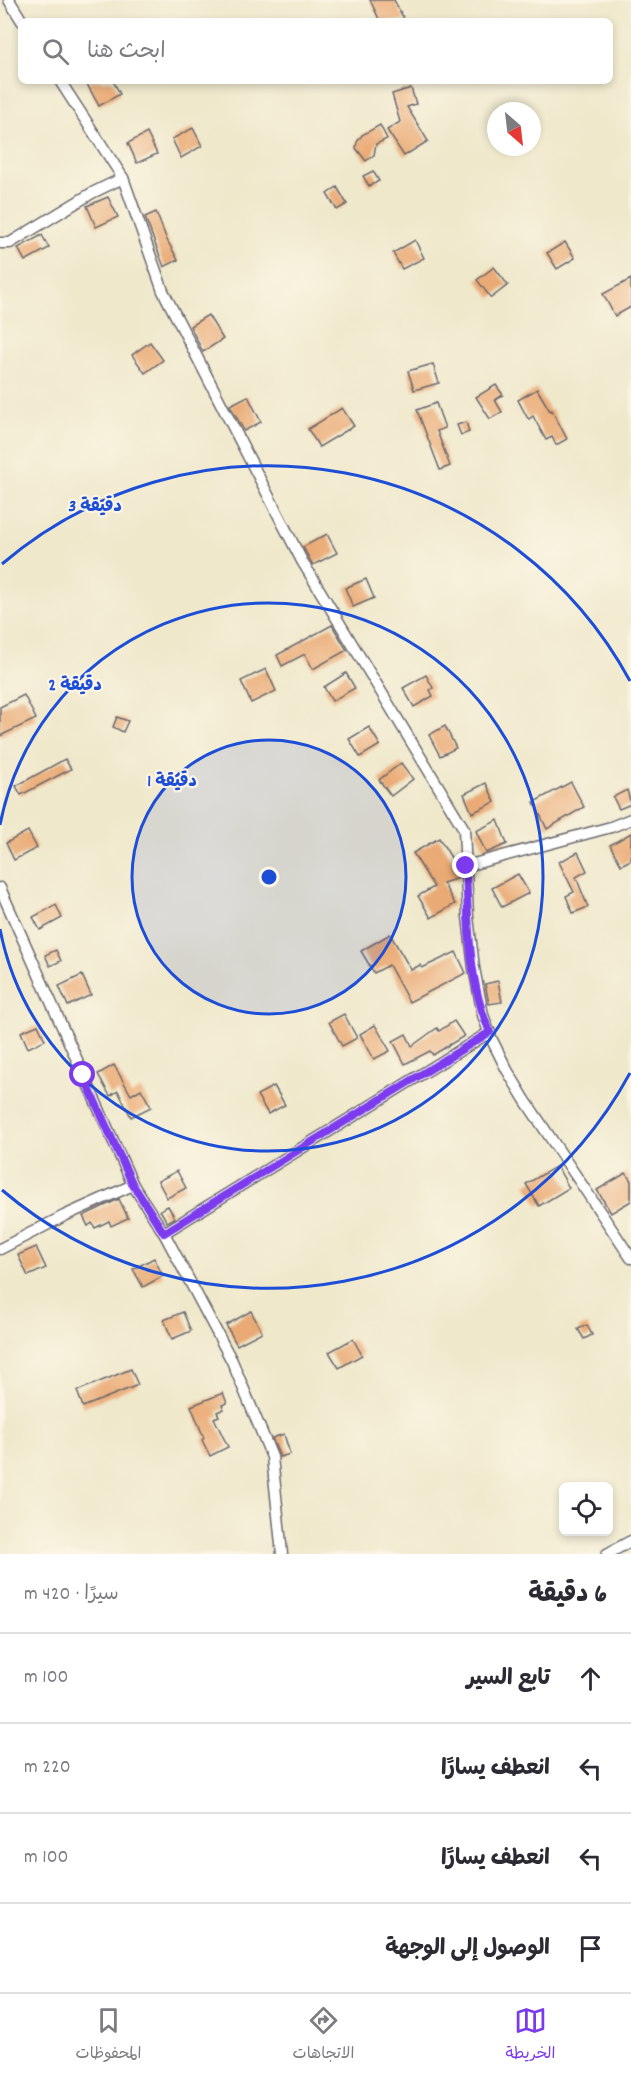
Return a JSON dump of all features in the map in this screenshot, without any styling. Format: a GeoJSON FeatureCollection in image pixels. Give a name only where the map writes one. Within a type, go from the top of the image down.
{"type":"FeatureCollection","features":[{"type":"Feature","properties":{"kind":"street"},"geometry":{"type":"LineString","coordinates":[[9,0],[20,18]]}},
{"type":"Feature","properties":{"kind":"street"},"geometry":{"type":"LineString","coordinates":[[62,84],[123,178],[163,291],[302,561],[464,830],[474,968],[483,1015],[491,1038],[525,1100],[631,1258]]}},
{"type":"Feature","properties":{"kind":"street"},"geometry":{"type":"LineString","coordinates":[[0,243],[10,243],[92,193],[123,178]]}},
{"type":"Feature","properties":{"kind":"street"},"geometry":{"type":"LineString","coordinates":[[466,866],[611,827],[631,819]]}},
{"type":"Feature","properties":{"kind":"street"},"geometry":{"type":"LineString","coordinates":[[0,888],[133,1185],[164,1233],[232,1361],[272,1457],[282,1554]]}},
{"type":"Feature","properties":{"kind":"street"},"geometry":{"type":"LineString","coordinates":[[164,1233],[490,1032]]}},
{"type":"Feature","properties":{"kind":"street"},"geometry":{"type":"LineString","coordinates":[[0,1249],[64,1216],[133,1185]]}},
{"type":"Feature","properties":{"kind":"street"},"geometry":{"type":"LineString","coordinates":[[607,1554],[631,1541]]}},
{"type":"Feature","properties":{"kind":"building"},"geometry":{"type":"Polygon","coordinates":[[[370,0],[394,0],[403,18],[379,18],[370,0]]]}},
{"type":"Feature","properties":{"kind":"building"},"geometry":{"type":"Polygon","coordinates":[[[87,84],[115,84],[120,94],[99,106],[87,84]]]}},
{"type":"Feature","properties":{"kind":"building"},"geometry":{"type":"Polygon","coordinates":[[[411,88],[416,104],[407,107],[428,141],[404,156],[387,130],[400,122],[392,94],[411,88]]]}},
{"type":"Feature","properties":{"kind":"building"},"geometry":{"type":"Polygon","coordinates":[[[380,125],[387,139],[376,144],[374,155],[366,161],[356,148],[357,142],[362,135],[380,125]]]}},
{"type":"Feature","properties":{"kind":"building"},"geometry":{"type":"Polygon","coordinates":[[[193,128],[202,146],[181,158],[172,139],[193,128]]]}},
{"type":"Feature","properties":{"kind":"building"},"geometry":{"type":"Polygon","coordinates":[[[147,133],[157,154],[137,163],[128,143],[147,133]]]}},
{"type":"Feature","properties":{"kind":"building"},"geometry":{"type":"Polygon","coordinates":[[[373,171],[379,181],[369,186],[363,176],[373,171]]]}},
{"type":"Feature","properties":{"kind":"building"},"geometry":{"type":"Polygon","coordinates":[[[337,187],[347,204],[337,210],[327,194],[337,187]]]}},
{"type":"Feature","properties":{"kind":"building"},"geometry":{"type":"Polygon","coordinates":[[[108,197],[118,217],[96,227],[87,206],[108,197]]]}},
{"type":"Feature","properties":{"kind":"building"},"geometry":{"type":"Polygon","coordinates":[[[156,212],[178,260],[164,267],[145,217],[156,212]]]}},
{"type":"Feature","properties":{"kind":"building"},"geometry":{"type":"Polygon","coordinates":[[[42,235],[49,248],[25,261],[18,248],[42,235]]]}},
{"type":"Feature","properties":{"kind":"building"},"geometry":{"type":"Polygon","coordinates":[[[415,240],[424,258],[402,269],[393,253],[415,240]]]}},
{"type":"Feature","properties":{"kind":"building"},"geometry":{"type":"Polygon","coordinates":[[[565,242],[575,258],[557,269],[547,253],[565,242]]]}},
{"type":"Feature","properties":{"kind":"building"},"geometry":{"type":"Polygon","coordinates":[[[494,267],[508,285],[491,298],[477,280],[494,267]]]}},
{"type":"Feature","properties":{"kind":"building"},"geometry":{"type":"Polygon","coordinates":[[[631,279],[631,307],[615,316],[603,294],[631,279]]]}},
{"type":"Feature","properties":{"kind":"building"},"geometry":{"type":"Polygon","coordinates":[[[208,315],[223,339],[203,352],[190,326],[208,315]]]}},
{"type":"Feature","properties":{"kind":"building"},"geometry":{"type":"Polygon","coordinates":[[[150,342],[163,360],[145,373],[132,355],[150,342]]]}},
{"type":"Feature","properties":{"kind":"building"},"geometry":{"type":"Polygon","coordinates":[[[433,364],[439,383],[414,390],[408,371],[433,364]]]}},
{"type":"Feature","properties":{"kind":"building"},"geometry":{"type":"Polygon","coordinates":[[[496,385],[503,395],[495,400],[502,412],[490,419],[476,397],[496,385]]]}},
{"type":"Feature","properties":{"kind":"building"},"geometry":{"type":"Polygon","coordinates":[[[537,389],[550,411],[552,410],[567,439],[556,445],[552,437],[546,440],[533,416],[529,419],[527,417],[518,400],[537,389]]]}},
{"type":"Feature","properties":{"kind":"building"},"geometry":{"type":"Polygon","coordinates":[[[248,396],[261,422],[244,431],[230,405],[248,396]]]}},
{"type":"Feature","properties":{"kind":"building"},"geometry":{"type":"Polygon","coordinates":[[[436,403],[445,428],[437,431],[450,466],[440,470],[417,410],[436,403]]]}},
{"type":"Feature","properties":{"kind":"building"},"geometry":{"type":"Polygon","coordinates":[[[342,408],[354,426],[319,447],[308,429],[342,408]]]}},
{"type":"Feature","properties":{"kind":"building"},"geometry":{"type":"Polygon","coordinates":[[[466,422],[469,432],[461,435],[457,425],[466,422]]]}},
{"type":"Feature","properties":{"kind":"building"},"geometry":{"type":"Polygon","coordinates":[[[327,534],[337,553],[313,565],[303,547],[327,534]]]}},
{"type":"Feature","properties":{"kind":"building"},"geometry":{"type":"Polygon","coordinates":[[[366,579],[374,598],[353,607],[345,588],[366,579]]]}},
{"type":"Feature","properties":{"kind":"building"},"geometry":{"type":"Polygon","coordinates":[[[332,625],[347,650],[313,669],[305,654],[282,666],[277,655],[332,625]]]}},
{"type":"Feature","properties":{"kind":"building"},"geometry":{"type":"Polygon","coordinates":[[[266,669],[276,691],[251,703],[241,681],[266,669]]]}},
{"type":"Feature","properties":{"kind":"building"},"geometry":{"type":"Polygon","coordinates":[[[346,673],[355,688],[332,701],[324,687],[346,673]]]}},
{"type":"Feature","properties":{"kind":"building"},"geometry":{"type":"Polygon","coordinates":[[[426,675],[433,688],[430,690],[433,696],[414,707],[403,688],[426,675]]]}},
{"type":"Feature","properties":{"kind":"building"},"geometry":{"type":"Polygon","coordinates":[[[24,695],[36,719],[0,736],[0,707],[24,695]]]}},
{"type":"Feature","properties":{"kind":"building"},"geometry":{"type":"Polygon","coordinates":[[[117,717],[128,721],[123,732],[113,727],[117,717]]]}},
{"type":"Feature","properties":{"kind":"building"},"geometry":{"type":"Polygon","coordinates":[[[445,726],[456,748],[440,756],[429,735],[445,726]]]}},
{"type":"Feature","properties":{"kind":"building"},"geometry":{"type":"Polygon","coordinates":[[[369,727],[380,745],[360,757],[349,739],[369,727]]]}},
{"type":"Feature","properties":{"kind":"building"},"geometry":{"type":"Polygon","coordinates":[[[65,759],[71,769],[21,795],[16,786],[65,759]]]}},
{"type":"Feature","properties":{"kind":"building"},"geometry":{"type":"Polygon","coordinates":[[[401,763],[413,779],[391,796],[379,780],[401,763]]]}},
{"type":"Feature","properties":{"kind":"building"},"geometry":{"type":"Polygon","coordinates":[[[571,782],[584,807],[547,829],[534,802],[571,782]]]}},
{"type":"Feature","properties":{"kind":"building"},"geometry":{"type":"Polygon","coordinates":[[[486,783],[495,802],[472,813],[464,794],[486,783]]]}},
{"type":"Feature","properties":{"kind":"building"},"geometry":{"type":"Polygon","coordinates":[[[627,790],[631,804],[619,809],[613,797],[627,790]]]}},
{"type":"Feature","properties":{"kind":"building"},"geometry":{"type":"Polygon","coordinates":[[[498,820],[507,844],[486,853],[476,831],[498,820]]]}},
{"type":"Feature","properties":{"kind":"building"},"geometry":{"type":"Polygon","coordinates":[[[28,831],[37,848],[14,860],[6,843],[28,831]]]}},
{"type":"Feature","properties":{"kind":"building"},"geometry":{"type":"Polygon","coordinates":[[[631,833],[631,860],[621,865],[610,845],[631,833]]]}},
{"type":"Feature","properties":{"kind":"building"},"geometry":{"type":"Polygon","coordinates":[[[439,838],[455,864],[458,863],[459,878],[443,883],[455,904],[431,918],[418,896],[434,887],[413,853],[439,838]]]}},
{"type":"Feature","properties":{"kind":"building"},"geometry":{"type":"Polygon","coordinates":[[[578,852],[587,871],[576,877],[588,907],[573,913],[566,896],[574,892],[559,862],[578,852]]]}},
{"type":"Feature","properties":{"kind":"building"},"geometry":{"type":"Polygon","coordinates":[[[518,874],[529,893],[502,907],[492,888],[518,874]]]}},
{"type":"Feature","properties":{"kind":"building"},"geometry":{"type":"Polygon","coordinates":[[[56,905],[62,918],[40,930],[33,917],[56,905]]]}},
{"type":"Feature","properties":{"kind":"building"},"geometry":{"type":"Polygon","coordinates":[[[390,934],[411,970],[420,965],[422,968],[456,952],[466,973],[409,1002],[389,965],[374,973],[361,951],[390,934]]]}},
{"type":"Feature","properties":{"kind":"building"},"geometry":{"type":"Polygon","coordinates":[[[56,950],[61,961],[50,966],[45,955],[56,950]]]}},
{"type":"Feature","properties":{"kind":"building"},"geometry":{"type":"Polygon","coordinates":[[[82,975],[91,995],[68,1006],[59,986],[82,975]]]}},
{"type":"Feature","properties":{"kind":"building"},"geometry":{"type":"Polygon","coordinates":[[[498,981],[502,1002],[489,1004],[485,984],[498,981]]]}},
{"type":"Feature","properties":{"kind":"building"},"geometry":{"type":"Polygon","coordinates":[[[344,1014],[357,1038],[342,1046],[329,1022],[344,1014]]]}},
{"type":"Feature","properties":{"kind":"building"},"geometry":{"type":"Polygon","coordinates":[[[454,1021],[464,1036],[433,1055],[430,1051],[405,1064],[393,1041],[406,1034],[412,1046],[437,1028],[439,1031],[454,1021]]]}},
{"type":"Feature","properties":{"kind":"building"},"geometry":{"type":"Polygon","coordinates":[[[38,1025],[45,1040],[28,1048],[21,1032],[38,1025]]]}},
{"type":"Feature","properties":{"kind":"building"},"geometry":{"type":"Polygon","coordinates":[[[375,1025],[390,1051],[374,1059],[360,1034],[375,1025]]]}},
{"type":"Feature","properties":{"kind":"building"},"geometry":{"type":"Polygon","coordinates":[[[114,1065],[131,1095],[141,1089],[151,1107],[131,1117],[118,1091],[110,1096],[98,1074],[114,1065]]]}},
{"type":"Feature","properties":{"kind":"building"},"geometry":{"type":"Polygon","coordinates":[[[274,1086],[285,1105],[268,1114],[257,1095],[274,1086]]]}},
{"type":"Feature","properties":{"kind":"building"},"geometry":{"type":"Polygon","coordinates":[[[557,1166],[569,1188],[539,1206],[526,1184],[557,1166]]]}},
{"type":"Feature","properties":{"kind":"building"},"geometry":{"type":"Polygon","coordinates":[[[177,1171],[186,1188],[167,1198],[158,1181],[177,1171]]]}},
{"type":"Feature","properties":{"kind":"building"},"geometry":{"type":"Polygon","coordinates":[[[626,1173],[631,1181],[631,1201],[611,1213],[597,1190],[626,1173]]]}},
{"type":"Feature","properties":{"kind":"building"},"geometry":{"type":"Polygon","coordinates":[[[119,1199],[128,1218],[111,1226],[109,1221],[95,1228],[92,1223],[88,1226],[83,1216],[119,1199]]]}},
{"type":"Feature","properties":{"kind":"building"},"geometry":{"type":"Polygon","coordinates":[[[168,1206],[175,1218],[167,1222],[160,1210],[168,1206]]]}},
{"type":"Feature","properties":{"kind":"building"},"geometry":{"type":"Polygon","coordinates":[[[36,1247],[46,1268],[28,1276],[18,1255],[36,1247]]]}},
{"type":"Feature","properties":{"kind":"building"},"geometry":{"type":"Polygon","coordinates":[[[154,1258],[163,1276],[143,1287],[133,1269],[154,1258]]]}},
{"type":"Feature","properties":{"kind":"building"},"geometry":{"type":"Polygon","coordinates":[[[251,1311],[262,1332],[237,1345],[226,1325],[251,1311]]]}},
{"type":"Feature","properties":{"kind":"building"},"geometry":{"type":"Polygon","coordinates":[[[183,1312],[191,1331],[172,1339],[164,1320],[183,1312]]]}},
{"type":"Feature","properties":{"kind":"building"},"geometry":{"type":"Polygon","coordinates":[[[587,1325],[592,1335],[584,1339],[578,1329],[587,1325]]]}},
{"type":"Feature","properties":{"kind":"building"},"geometry":{"type":"Polygon","coordinates":[[[353,1339],[362,1355],[339,1368],[329,1352],[353,1339]]]}},
{"type":"Feature","properties":{"kind":"building"},"geometry":{"type":"Polygon","coordinates":[[[131,1369],[138,1385],[83,1407],[77,1391],[131,1369]]]}},
{"type":"Feature","properties":{"kind":"building"},"geometry":{"type":"Polygon","coordinates":[[[223,1393],[227,1403],[222,1405],[224,1409],[217,1412],[219,1416],[214,1418],[228,1447],[210,1456],[191,1406],[223,1393]]]}},
{"type":"Feature","properties":{"kind":"building"},"geometry":{"type":"Polygon","coordinates":[[[284,1434],[290,1454],[280,1457],[272,1438],[284,1434]]]}},
{"type":"Feature","properties":{"kind":"route"},"geometry":{"type":"LineString","coordinates":[[83,1075],[133,1185],[164,1233],[490,1032],[483,1015],[474,968],[468,917],[466,866]]}}]}
